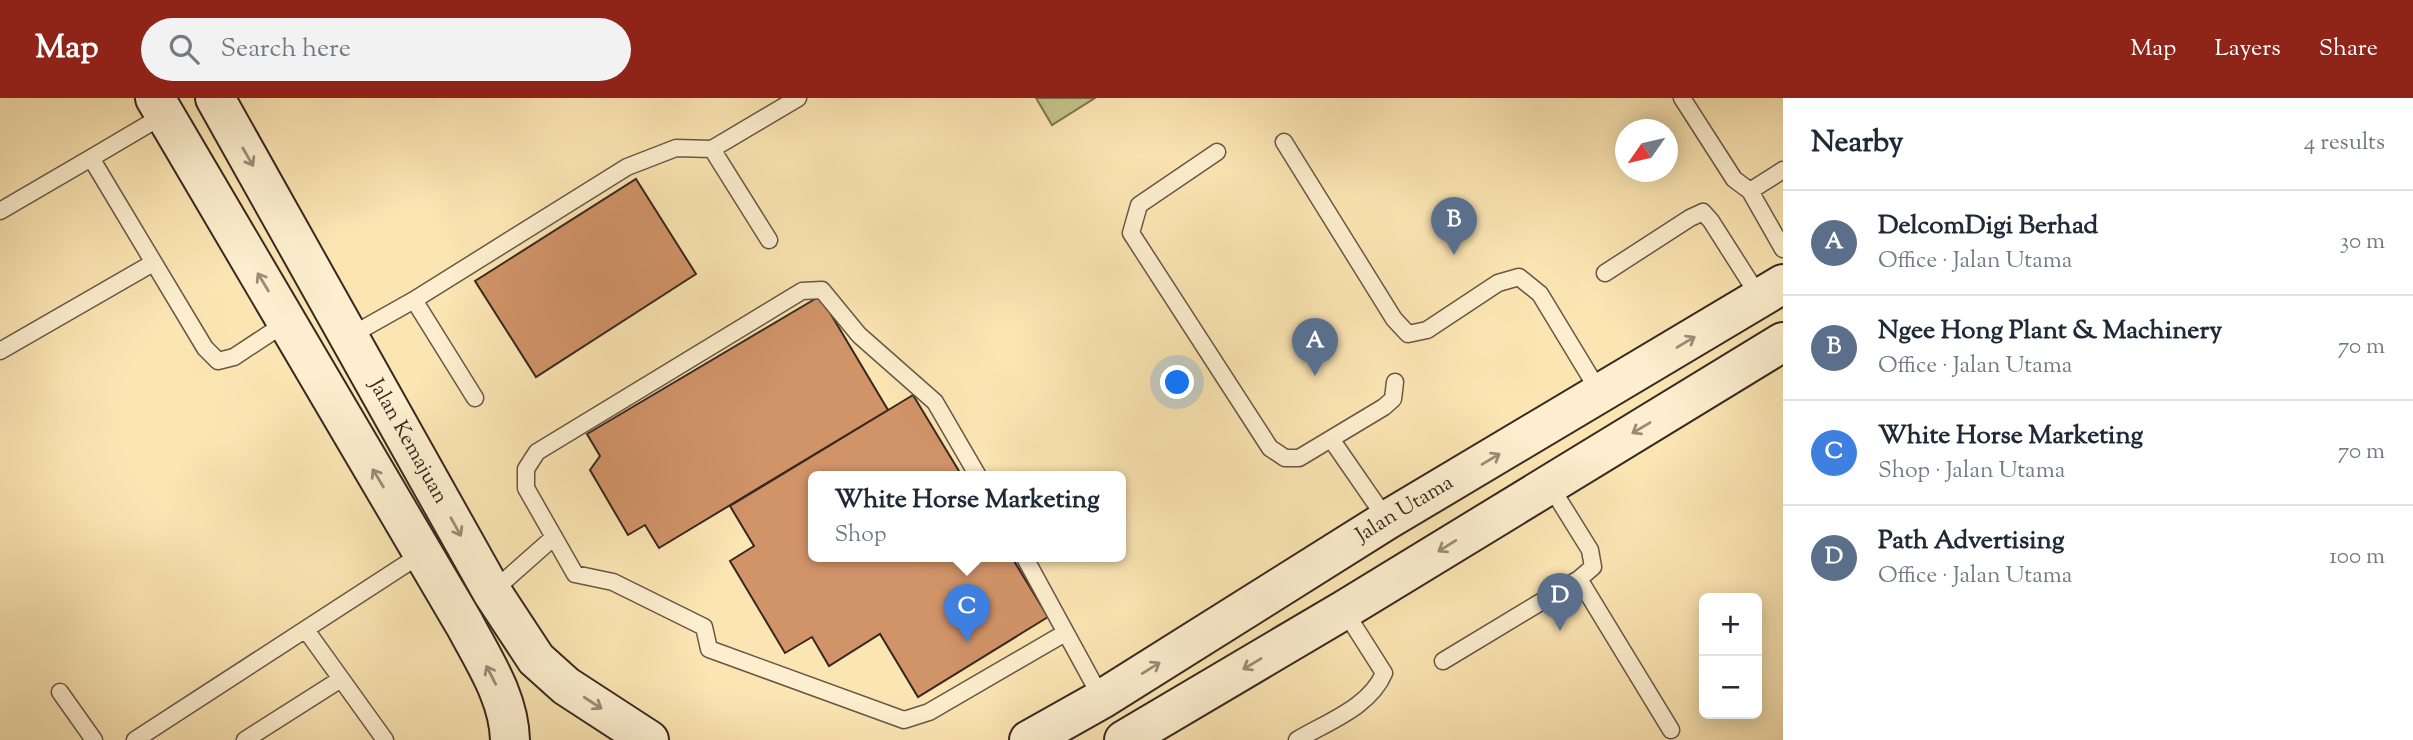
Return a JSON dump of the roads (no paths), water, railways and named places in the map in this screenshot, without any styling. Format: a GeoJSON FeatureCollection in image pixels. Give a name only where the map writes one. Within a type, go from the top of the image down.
{"type":"FeatureCollection","features":[{"type":"Feature","properties":{"kind":"main road","name":"Jalan Kemajuan"},"geometry":{"type":"LineString","coordinates":[[215,98],[492,592],[536,659],[566,686],[648,740]]}},
{"type":"Feature","properties":{"kind":"main road","name":"Jalan Kemajuan"},"geometry":{"type":"LineString","coordinates":[[159,107],[423,553],[496,682],[510,740]]}},
{"type":"Feature","properties":{"kind":"main road","name":"Jalan Utama"},"geometry":{"type":"LineString","coordinates":[[1029,740],[1102,699],[1387,520],[1772,291]]}},
{"type":"Feature","properties":{"kind":"main road"},"geometry":{"type":"LineString","coordinates":[[1148,730],[1783,342]]}},
{"type":"Feature","properties":{"kind":"main road"},"geometry":{"type":"LineString","coordinates":[[597,740],[611,736],[648,740]]}},
{"type":"Feature","properties":{"kind":"lane"},"geometry":{"type":"LineString","coordinates":[[350,336],[414,300],[627,167],[676,148],[712,149],[798,98]]}},
{"type":"Feature","properties":{"kind":"lane"},"geometry":{"type":"LineString","coordinates":[[1682,98],[1734,179],[1750,191],[1783,249]]}},
{"type":"Feature","properties":{"kind":"lane"},"geometry":{"type":"LineString","coordinates":[[0,211],[91,158],[159,107]]}},
{"type":"Feature","properties":{"kind":"lane"},"geometry":{"type":"LineString","coordinates":[[1283,142],[1394,319],[1408,334],[1427,330],[1498,283],[1519,277],[1540,294],[1600,393]]}},
{"type":"Feature","properties":{"kind":"lane"},"geometry":{"type":"LineString","coordinates":[[712,149],[769,240]]}},
{"type":"Feature","properties":{"kind":"lane"},"geometry":{"type":"LineString","coordinates":[[1217,152],[1139,205],[1131,233],[1270,448],[1286,458],[1299,458],[1384,407],[1393,399],[1395,382]]}},
{"type":"Feature","properties":{"kind":"lane"},"geometry":{"type":"LineString","coordinates":[[91,158],[205,348],[218,361],[234,357],[287,322]]}},
{"type":"Feature","properties":{"kind":"lane"},"geometry":{"type":"LineString","coordinates":[[1750,191],[1783,170]]}},
{"type":"Feature","properties":{"kind":"lane"},"geometry":{"type":"LineString","coordinates":[[1605,274],[1703,212],[1772,291]]}},
{"type":"Feature","properties":{"kind":"lane"},"geometry":{"type":"LineString","coordinates":[[0,351],[153,263]]}},
{"type":"Feature","properties":{"kind":"lane"},"geometry":{"type":"LineString","coordinates":[[975,471],[935,401],[859,335],[822,290],[802,291],[537,452],[526,469],[526,488],[575,574],[613,582],[704,627],[709,649],[904,720],[929,712],[1065,633]]}},
{"type":"Feature","properties":{"kind":"lane"},"geometry":{"type":"LineString","coordinates":[[414,300],[475,398]]}},
{"type":"Feature","properties":{"kind":"lane"},"geometry":{"type":"LineString","coordinates":[[1331,439],[1387,520]]}},
{"type":"Feature","properties":{"kind":"lane"},"geometry":{"type":"LineString","coordinates":[[1443,661],[1579,579],[1593,567],[1590,550],[1549,484]]}},
{"type":"Feature","properties":{"kind":"lane"},"geometry":{"type":"LineString","coordinates":[[492,592],[554,537]]}},
{"type":"Feature","properties":{"kind":"lane"},"geometry":{"type":"LineString","coordinates":[[135,740],[423,553]]}},
{"type":"Feature","properties":{"kind":"lane"},"geometry":{"type":"LineString","coordinates":[[1027,562],[1102,699]]}},
{"type":"Feature","properties":{"kind":"lane"},"geometry":{"type":"LineString","coordinates":[[1579,579],[1671,730]]}},
{"type":"Feature","properties":{"kind":"lane"},"geometry":{"type":"LineString","coordinates":[[1297,740],[1368,698],[1384,673],[1344,610]]}},
{"type":"Feature","properties":{"kind":"lane"},"geometry":{"type":"LineString","coordinates":[[306,630],[385,740]]}},
{"type":"Feature","properties":{"kind":"lane"},"geometry":{"type":"LineString","coordinates":[[245,740],[341,678]]}},
{"type":"Feature","properties":{"kind":"lane"},"geometry":{"type":"LineString","coordinates":[[60,692],[93,740]]}},
{"type":"Feature","properties":{"kind":"place","name":"Ngee Hong Plant & Machinery"},"geometry":{"type":"Point","coordinates":[1454,255]}},
{"type":"Feature","properties":{"kind":"place","name":"DelcomDigi Berhad"},"geometry":{"type":"Point","coordinates":[1315,376]}},
{"type":"Feature","properties":{"kind":"place","name":"Path Advertising"},"geometry":{"type":"Point","coordinates":[1560,631]}},
{"type":"Feature","properties":{"kind":"place","name":"White Horse Marketing"},"geometry":{"type":"Point","coordinates":[967,642]}}]}
